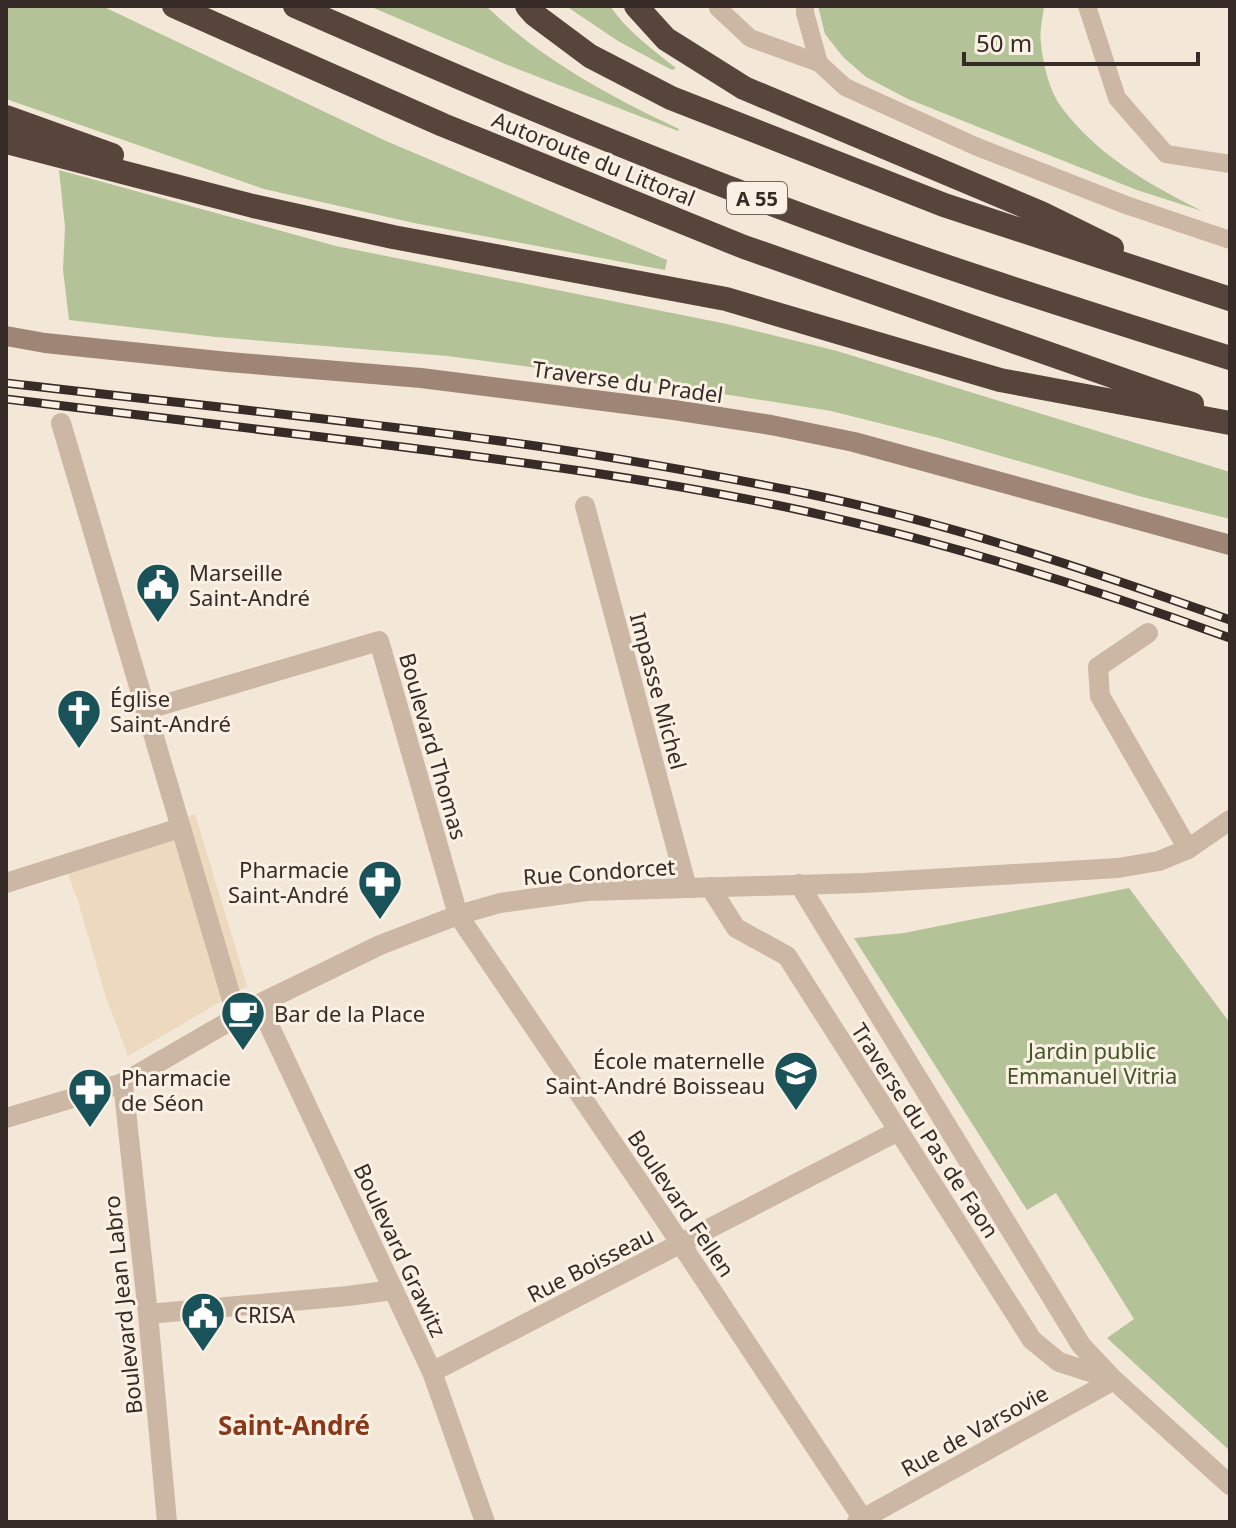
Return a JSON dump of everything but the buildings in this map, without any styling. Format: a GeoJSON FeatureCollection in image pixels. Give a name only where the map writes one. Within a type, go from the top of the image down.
{"type":"FeatureCollection","features":[{"type":"Feature","properties":{"kind":"highway","name":"Autoroute du Littoral"},"geometry":{"type":"LineString","coordinates":[[174,6],[443,125],[744,247],[1230,420]]}},
{"type":"Feature","properties":{"kind":"highway","name":"Autoroute du Littoral"},"geometry":{"type":"LineString","coordinates":[[295,6],[439,70],[748,195],[992,283],[1230,358]]}},
{"type":"Feature","properties":{"kind":"highway"},"geometry":{"type":"LineString","coordinates":[[527,6],[590,56],[671,98],[944,205],[1230,299]]}},
{"type":"Feature","properties":{"kind":"highway"},"geometry":{"type":"LineString","coordinates":[[636,6],[666,39],[744,88],[1041,213],[1187,286]]}},
{"type":"Feature","properties":{"kind":"highway"},"geometry":{"type":"LineString","coordinates":[[6,117],[253,206]]}},
{"type":"Feature","properties":{"kind":"highway"},"geometry":{"type":"LineString","coordinates":[[6,142],[253,206],[393,237],[726,299],[1000,380],[1230,420]]}},
{"type":"Feature","properties":{"kind":"main road","name":"Traverse du Pradel"},"geometry":{"type":"LineString","coordinates":[[6,336],[45,343],[228,362],[421,378],[771,425],[854,442],[1230,545]]}},
{"type":"Feature","properties":{"kind":"street"},"geometry":{"type":"LineString","coordinates":[[61,423],[237,1017]]}},
{"type":"Feature","properties":{"kind":"street","name":"Impasse Michel"},"geometry":{"type":"LineString","coordinates":[[585,506],[687,888]]}},
{"type":"Feature","properties":{"kind":"street"},"geometry":{"type":"LineString","coordinates":[[1148,633],[1098,667],[1100,696],[1188,849]]}},
{"type":"Feature","properties":{"kind":"street","name":"Boulevard Thomas"},"geometry":{"type":"LineString","coordinates":[[145,710],[379,641],[458,915]]}},
{"type":"Feature","properties":{"kind":"street","name":"Rue Condorcet"},"geometry":{"type":"LineString","coordinates":[[6,1118],[123,1083],[259,1004],[380,945],[458,915],[500,903],[587,891],[863,883],[1118,868],[1159,861],[1188,849],[1230,820]]}},
{"type":"Feature","properties":{"kind":"street"},"geometry":{"type":"LineString","coordinates":[[6,883],[180,828]]}},
{"type":"Feature","properties":{"kind":"street","name":"Traverse du Pas de Faon"},"geometry":{"type":"LineString","coordinates":[[799,884],[1081,1345],[1114,1380],[1230,1485]]}},
{"type":"Feature","properties":{"kind":"street","name":"Traverse du Pas de Faon"},"geometry":{"type":"LineString","coordinates":[[710,887],[736,928],[787,956],[1032,1340],[1059,1362],[1114,1380]]}},
{"type":"Feature","properties":{"kind":"street","name":"Boulevard Fellen"},"geometry":{"type":"LineString","coordinates":[[458,915],[681,1244],[860,1521]]}},
{"type":"Feature","properties":{"kind":"street","name":"Boulevard Grawitz"},"geometry":{"type":"LineString","coordinates":[[259,1004],[432,1372],[485,1522]]}},
{"type":"Feature","properties":{"kind":"street","name":"Boulevard Jean Labro"},"geometry":{"type":"LineString","coordinates":[[123,1083],[167,1522]]}},
{"type":"Feature","properties":{"kind":"street","name":"Rue Boisseau"},"geometry":{"type":"LineString","coordinates":[[432,1372],[898,1131]]}},
{"type":"Feature","properties":{"kind":"street"},"geometry":{"type":"LineString","coordinates":[[148,1314],[393,1290]]}},
{"type":"Feature","properties":{"kind":"street","name":"Rue de Varsovie"},"geometry":{"type":"LineString","coordinates":[[860,1521],[1114,1380]]}},
{"type":"Feature","properties":{"kind":"lane"},"geometry":{"type":"LineString","coordinates":[[1087,6],[1117,98],[1166,154],[1230,164]]}},
{"type":"Feature","properties":{"kind":"lane"},"geometry":{"type":"LineString","coordinates":[[718,8],[750,38],[819,63],[845,87],[975,146],[1126,205],[1230,240]]}},
{"type":"Feature","properties":{"kind":"lane"},"geometry":{"type":"LineString","coordinates":[[803,8],[819,63]]}},
{"type":"Feature","properties":{"kind":"green space"},"geometry":{"type":"Polygon","coordinates":[[[6,6],[102,6],[386,141],[667,260],[665,270],[414,223],[264,189],[6,99],[6,6]]]}},
{"type":"Feature","properties":{"kind":"green space"},"geometry":{"type":"Polygon","coordinates":[[[369,6],[486,6],[553,60],[679,129],[515,68],[369,6]]]}},
{"type":"Feature","properties":{"kind":"green space"},"geometry":{"type":"Polygon","coordinates":[[[566,6],[610,6],[649,47],[676,68],[672,70],[618,41],[566,6]]]}},
{"type":"Feature","properties":{"kind":"green space"},"geometry":{"type":"Polygon","coordinates":[[[818,6],[1044,6],[1040,34],[1043,60],[1050,86],[1062,108],[1108,154],[1163,191],[1202,211],[1137,190],[908,99],[866,77],[843,57],[825,34],[818,6]]]}},
{"type":"Feature","properties":{"kind":"green space"},"geometry":{"type":"Polygon","coordinates":[[[59,170],[336,246],[727,324],[837,351],[1230,472],[1230,519],[831,411],[660,384],[447,356],[216,337],[69,320],[63,270],[65,227],[59,170]]]}},
{"type":"Feature","properties":{"kind":"green space","name":"Jardin public Emmanuel Vitria"},"geometry":{"type":"Polygon","coordinates":[[[1129,888],[1230,1023],[1230,1451],[1107,1338],[1134,1319],[1056,1193],[1027,1210],[854,938],[904,933],[1129,888]]]}},
{"type":"Feature","properties":{"kind":"shaded area"},"geometry":{"type":"Polygon","coordinates":[[[195,814],[247,986],[128,1056],[61,855],[195,814]]]}},
{"type":"Feature","properties":{"kind":"railway"},"geometry":{"type":"LineString","coordinates":[[6,383],[493,440],[770,486],[969,534],[1230,620]]}},
{"type":"Feature","properties":{"kind":"railway"},"geometry":{"type":"LineString","coordinates":[[6,399],[526,463],[753,500],[969,553],[1230,638]]}},
{"type":"Feature","properties":{"kind":"place","name":"Marseille Saint-André"},"geometry":{"type":"Point","coordinates":[158,624]}},
{"type":"Feature","properties":{"kind":"place","name":"Église Saint-André"},"geometry":{"type":"Point","coordinates":[79,750]}},
{"type":"Feature","properties":{"kind":"place","name":"Pharmacie Saint-André"},"geometry":{"type":"Point","coordinates":[380,921]}},
{"type":"Feature","properties":{"kind":"place","name":"Bar de la Place"},"geometry":{"type":"Point","coordinates":[243,1052]}},
{"type":"Feature","properties":{"kind":"place","name":"École maternelle Saint-André Boisseau"},"geometry":{"type":"Point","coordinates":[796,1112]}},
{"type":"Feature","properties":{"kind":"place","name":"Pharmacie de Séon"},"geometry":{"type":"Point","coordinates":[90,1129]}},
{"type":"Feature","properties":{"kind":"place","name":"CRISA"},"geometry":{"type":"Point","coordinates":[203,1353]}},
{"type":"Feature","properties":{"kind":"district","name":"Saint-André"},"geometry":{"type":"Point","coordinates":[294,1425]}}]}
